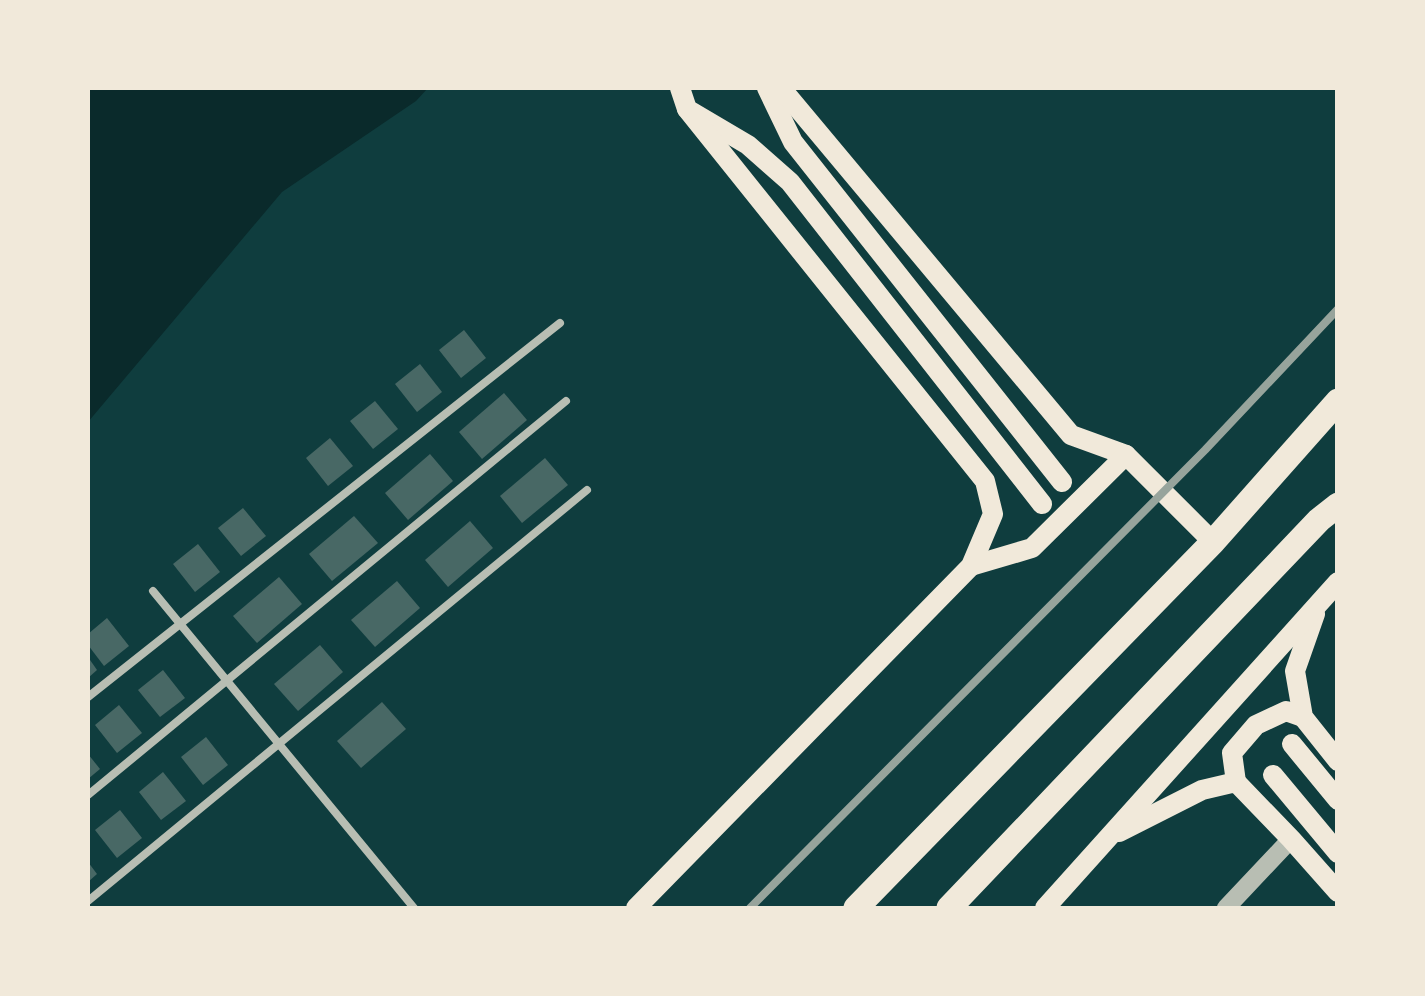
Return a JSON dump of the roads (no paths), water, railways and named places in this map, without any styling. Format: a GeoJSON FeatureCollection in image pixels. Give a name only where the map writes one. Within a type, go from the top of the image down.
{"type":"FeatureCollection","features":[{"type":"Feature","properties":{"kind":"highway"},"geometry":{"type":"LineString","coordinates":[[856,908],[1213,542],[1338,401]]}},
{"type":"Feature","properties":{"kind":"highway"},"geometry":{"type":"LineString","coordinates":[[949,908],[1319,520],[1338,505]]}},
{"type":"Feature","properties":{"kind":"main road"},"geometry":{"type":"LineString","coordinates":[[636,908],[971,566],[993,514],[985,481],[688,110],[680,88]]}},
{"type":"Feature","properties":{"kind":"main road"},"geometry":{"type":"LineString","coordinates":[[767,88],[792,142],[1062,482]]}},
{"type":"Feature","properties":{"kind":"main road"},"geometry":{"type":"LineString","coordinates":[[781,88],[1071,435],[1126,455],[1213,542]]}},
{"type":"Feature","properties":{"kind":"main road"},"geometry":{"type":"LineString","coordinates":[[688,110],[748,145],[790,182],[1042,504]]}},
{"type":"Feature","properties":{"kind":"main road"},"geometry":{"type":"LineString","coordinates":[[971,566],[1032,548],[1126,455]]}},
{"type":"Feature","properties":{"kind":"main road"},"geometry":{"type":"LineString","coordinates":[[1045,908],[1338,582]]}},
{"type":"Feature","properties":{"kind":"main road"},"geometry":{"type":"LineString","coordinates":[[1318,604],[1296,671],[1303,717],[1338,761]]}},
{"type":"Feature","properties":{"kind":"main road"},"geometry":{"type":"LineString","coordinates":[[1303,717],[1286,711],[1256,725],[1232,754],[1236,782],[1338,892]]}},
{"type":"Feature","properties":{"kind":"main road"},"geometry":{"type":"LineString","coordinates":[[1292,744],[1338,800]]}},
{"type":"Feature","properties":{"kind":"main road"},"geometry":{"type":"LineString","coordinates":[[1273,775],[1338,853]]}},
{"type":"Feature","properties":{"kind":"main road"},"geometry":{"type":"LineString","coordinates":[[1108,837],[1202,790],[1236,782]]}},
{"type":"Feature","properties":{"kind":"street"},"geometry":{"type":"LineString","coordinates":[[1226,908],[1291,839]]}},
{"type":"Feature","properties":{"kind":"lane"},"geometry":{"type":"LineString","coordinates":[[88,697],[560,323]]}},
{"type":"Feature","properties":{"kind":"lane"},"geometry":{"type":"LineString","coordinates":[[88,795],[566,401]]}},
{"type":"Feature","properties":{"kind":"lane"},"geometry":{"type":"LineString","coordinates":[[88,901],[587,490]]}},
{"type":"Feature","properties":{"kind":"lane"},"geometry":{"type":"LineString","coordinates":[[153,592],[414,908]]}},
{"type":"Feature","properties":{"kind":"water"},"geometry":{"type":"Polygon","coordinates":[[[88,88],[428,88],[416,101],[282,192],[88,422],[88,88]]]}},
{"type":"Feature","properties":{"kind":"railway"},"geometry":{"type":"LineString","coordinates":[[750,908],[1205,450],[1338,309]]}}]}
